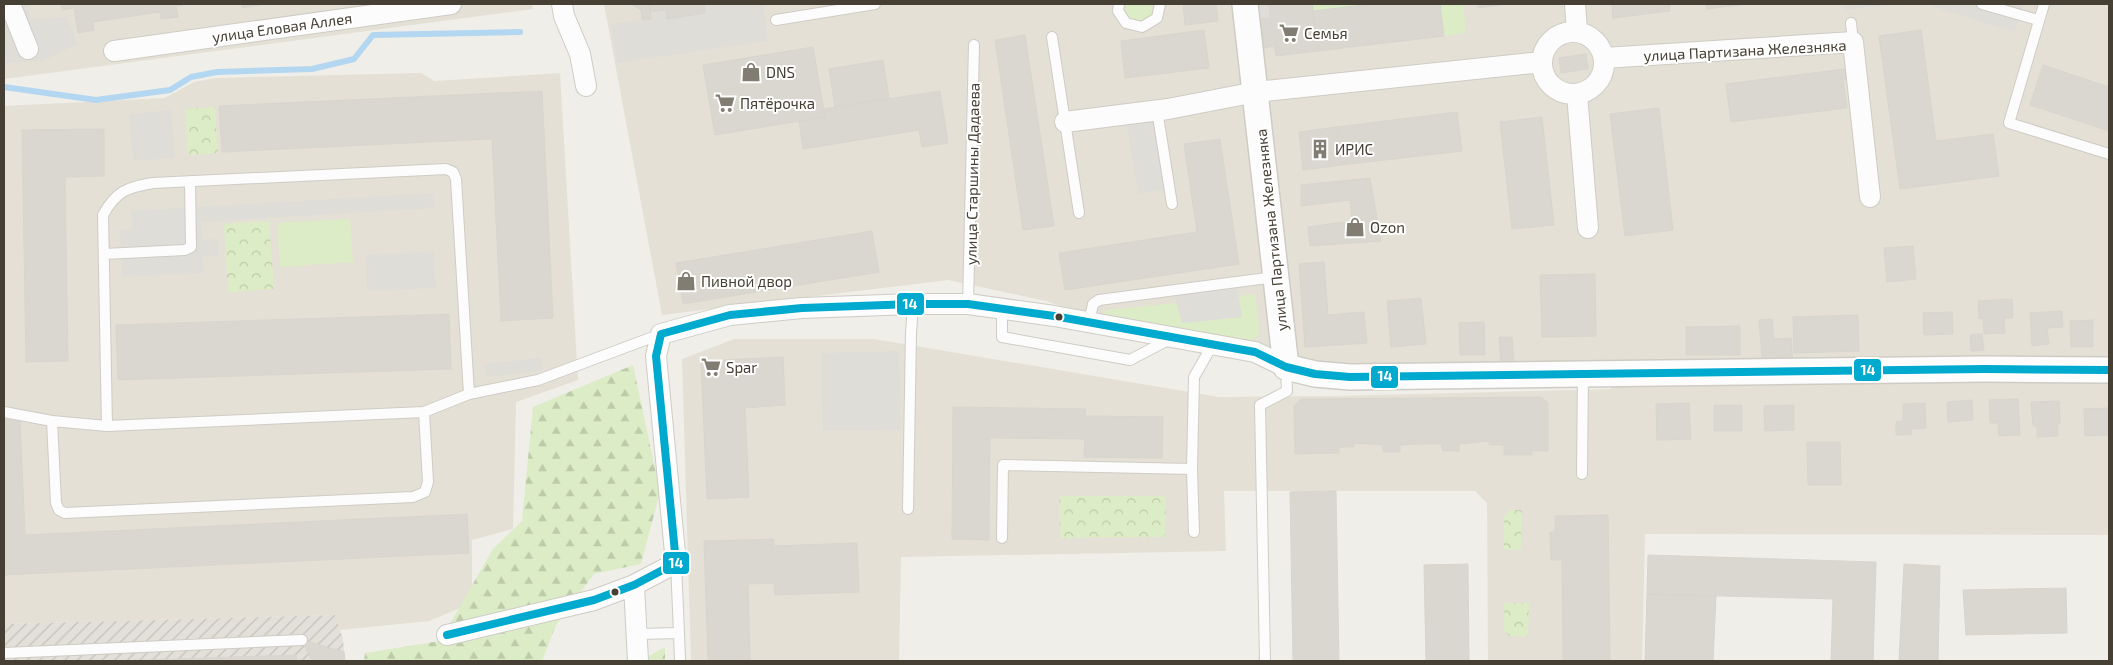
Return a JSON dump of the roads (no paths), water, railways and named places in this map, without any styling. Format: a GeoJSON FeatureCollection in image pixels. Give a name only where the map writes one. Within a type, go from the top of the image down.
{"type":"FeatureCollection","features":[{"type":"Feature","properties":{"kind":"street"},"geometry":{"type":"LineString","coordinates":[[10,4],[28,49]]}},
{"type":"Feature","properties":{"kind":"street","name":"улица Еловая Аллея"},"geometry":{"type":"LineString","coordinates":[[114,51],[409,7],[451,4]]}},
{"type":"Feature","properties":{"kind":"street"},"geometry":{"type":"LineString","coordinates":[[562,4],[564,16],[580,54],[586,86]]}},
{"type":"Feature","properties":{"kind":"street","name":"улица Партизана Железняка"},"geometry":{"type":"LineString","coordinates":[[1244,4],[1256,92],[1286,367]]}},
{"type":"Feature","properties":{"kind":"street"},"geometry":{"type":"LineString","coordinates":[[1575,4],[1578,24],[1576,32]]}},
{"type":"Feature","properties":{"kind":"street"},"geometry":{"type":"LineString","coordinates":[[1566,32],[1576,32],[1592,37],[1600,47],[1604,58],[1601,77],[1596,84],[1588,90],[1577,94],[1559,91],[1550,85],[1546,79],[1542,62],[1542,56],[1548,44],[1555,36],[1566,32]]}},
{"type":"Feature","properties":{"kind":"street","name":"улица Партизана Железняка"},"geometry":{"type":"LineString","coordinates":[[1604,58],[1852,33],[1870,197]]}},
{"type":"Feature","properties":{"kind":"street"},"geometry":{"type":"LineString","coordinates":[[1065,122],[1157,110],[1256,92],[1542,62]]}},
{"type":"Feature","properties":{"kind":"street"},"geometry":{"type":"LineString","coordinates":[[1577,94],[1588,228]]}},
{"type":"Feature","properties":{"kind":"street"},"geometry":{"type":"LineString","coordinates":[[447,634],[594,600],[634,585],[676,563],[656,356],[661,334],[730,315],[802,308],[968,304],[1002,308],[1213,344],[1254,352],[1286,367],[1315,374],[1350,377],[1985,369],[2109,370]]}},
{"type":"Feature","properties":{"kind":"street"},"geometry":{"type":"LineString","coordinates":[[634,585],[638,661]]}},
{"type":"Feature","properties":{"kind":"lane"},"geometry":{"type":"LineString","coordinates":[[776,20],[875,4]]}},
{"type":"Feature","properties":{"kind":"lane"},"geometry":{"type":"LineString","coordinates":[[1119,4],[1118,11],[1126,23],[1143,27],[1156,18],[1160,4]]}},
{"type":"Feature","properties":{"kind":"lane"},"geometry":{"type":"LineString","coordinates":[[1982,4],[2038,20]]}},
{"type":"Feature","properties":{"kind":"lane"},"geometry":{"type":"LineString","coordinates":[[2044,4],[2009,123],[2109,154]]}},
{"type":"Feature","properties":{"kind":"lane"},"geometry":{"type":"LineString","coordinates":[[1052,37],[1079,213]]}},
{"type":"Feature","properties":{"kind":"lane","name":"улица Старшины Дадаева"},"geometry":{"type":"LineString","coordinates":[[968,304],[974,45]]}},
{"type":"Feature","properties":{"kind":"lane"},"geometry":{"type":"LineString","coordinates":[[1157,110],[1172,204]]}},
{"type":"Feature","properties":{"kind":"lane"},"geometry":{"type":"LineString","coordinates":[[107,426],[103,215],[109,203],[120,193],[134,186],[190,181],[446,169],[453,172],[456,179],[469,394]]}},
{"type":"Feature","properties":{"kind":"lane"},"geometry":{"type":"LineString","coordinates":[[104,254],[185,250],[191,247],[190,181]]}},
{"type":"Feature","properties":{"kind":"lane"},"geometry":{"type":"LineString","coordinates":[[1089,323],[1093,304],[1099,300],[1276,277]]}},
{"type":"Feature","properties":{"kind":"lane"},"geometry":{"type":"LineString","coordinates":[[908,509],[913,304]]}},
{"type":"Feature","properties":{"kind":"lane"},"geometry":{"type":"LineString","coordinates":[[1002,308],[1002,337],[1130,360],[1173,338]]}},
{"type":"Feature","properties":{"kind":"lane"},"geometry":{"type":"LineString","coordinates":[[4,412],[52,421],[107,426],[424,412],[469,394],[538,380],[661,334]]}},
{"type":"Feature","properties":{"kind":"lane"},"geometry":{"type":"LineString","coordinates":[[1194,532],[1192,469],[1194,377],[1213,344]]}},
{"type":"Feature","properties":{"kind":"lane"},"geometry":{"type":"LineString","coordinates":[[1265,661],[1260,405],[1287,390],[1286,367]]}},
{"type":"Feature","properties":{"kind":"lane"},"geometry":{"type":"LineString","coordinates":[[1582,474],[1583,374]]}},
{"type":"Feature","properties":{"kind":"lane"},"geometry":{"type":"LineString","coordinates":[[52,421],[56,503],[59,510],[65,513],[413,498],[424,492],[428,482],[424,412]]}},
{"type":"Feature","properties":{"kind":"lane"},"geometry":{"type":"LineString","coordinates":[[1002,538],[1003,465],[1192,469]]}},
{"type":"Feature","properties":{"kind":"lane"},"geometry":{"type":"LineString","coordinates":[[676,563],[680,661]]}},
{"type":"Feature","properties":{"kind":"lane"},"geometry":{"type":"LineString","coordinates":[[638,634],[680,634]]}},
{"type":"Feature","properties":{"kind":"lane"},"geometry":{"type":"LineString","coordinates":[[4,654],[302,640]]}},
{"type":"Feature","properties":{"kind":"waterway"},"geometry":{"type":"LineString","coordinates":[[4,87],[96,100],[170,90],[191,77],[217,72],[312,69],[354,59],[373,35],[520,32]]}},
{"type":"Feature","properties":{"kind":"place","name":"Семья"},"geometry":{"type":"Point","coordinates":[1289,33]}},
{"type":"Feature","properties":{"kind":"place","name":"DNS"},"geometry":{"type":"Point","coordinates":[751,72]}},
{"type":"Feature","properties":{"kind":"place","name":"Пятёрочка"},"geometry":{"type":"Point","coordinates":[725,103]}},
{"type":"Feature","properties":{"kind":"place","name":"ИРИС"},"geometry":{"type":"Point","coordinates":[1320,149]}},
{"type":"Feature","properties":{"kind":"place","name":"Ozon"},"geometry":{"type":"Point","coordinates":[1355,227]}},
{"type":"Feature","properties":{"kind":"place","name":"Пивной двор"},"geometry":{"type":"Point","coordinates":[686,281]}},
{"type":"Feature","properties":{"kind":"place","name":"Spar"},"geometry":{"type":"Point","coordinates":[711,367]}}]}
